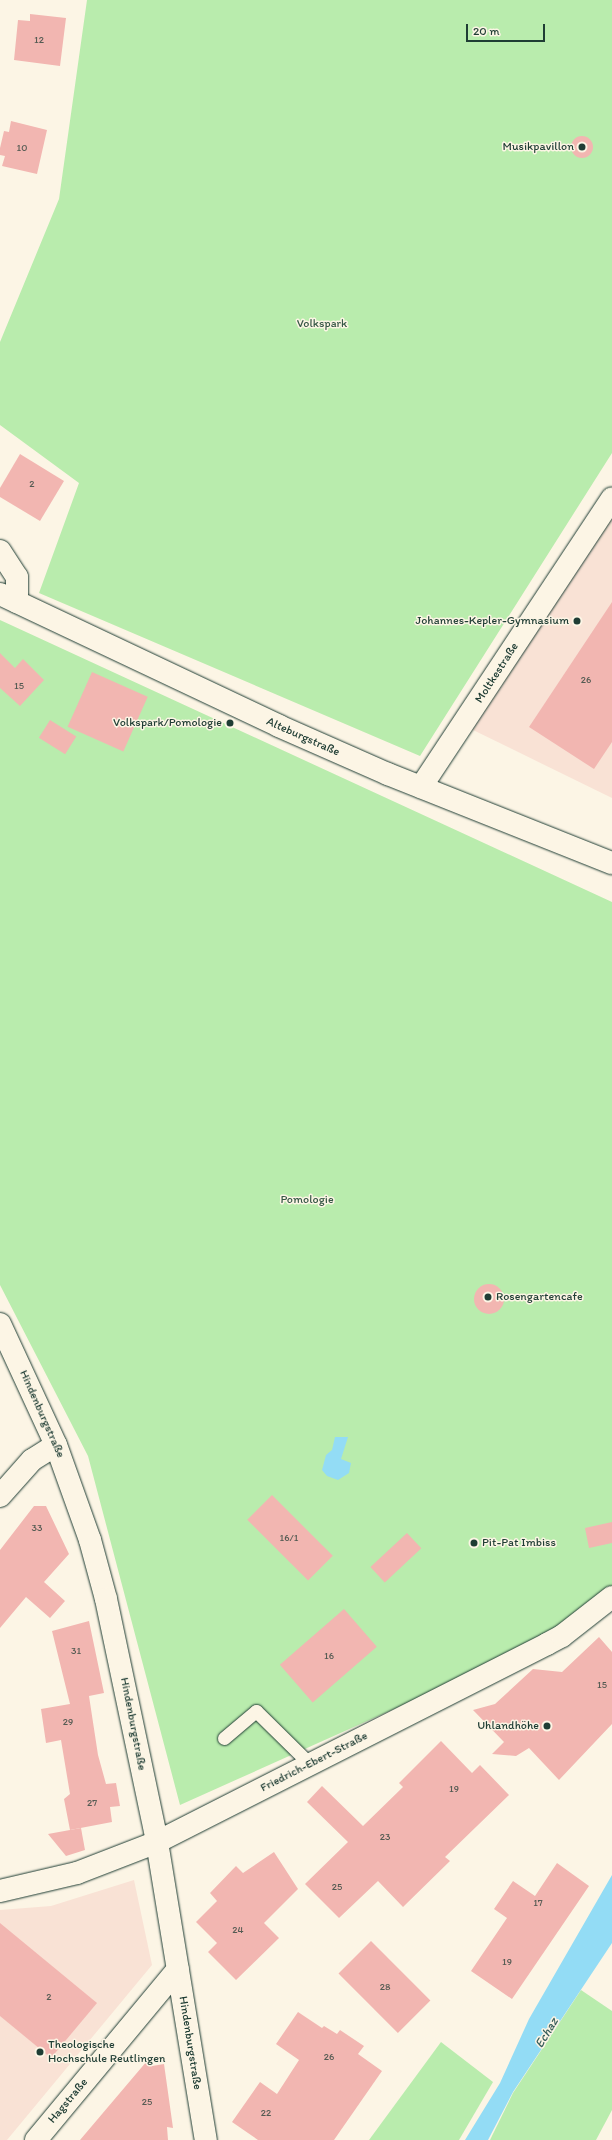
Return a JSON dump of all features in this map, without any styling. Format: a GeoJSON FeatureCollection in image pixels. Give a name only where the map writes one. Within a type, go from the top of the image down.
{"type":"FeatureCollection","features":[{"type":"Feature","properties":{"kind":"street","name":"Moltkestraße"},"geometry":{"type":"LineString","coordinates":[[421,787],[612,498]]}},
{"type":"Feature","properties":{"kind":"street"},"geometry":{"type":"LineString","coordinates":[[0,551],[18,577],[8,598]]}},
{"type":"Feature","properties":{"kind":"street","name":"Alteburgstraße"},"geometry":{"type":"LineString","coordinates":[[8,598],[278,726],[421,787],[612,864]]}},
{"type":"Feature","properties":{"kind":"street","name":"Hindenburgstraße"},"geometry":{"type":"LineString","coordinates":[[0,1324],[56,1445],[88,1534],[106,1599],[157,1842],[206,2140]]}},
{"type":"Feature","properties":{"kind":"street"},"geometry":{"type":"LineString","coordinates":[[0,1496],[32,1460],[56,1445]]}},
{"type":"Feature","properties":{"kind":"street","name":"Friedrich-Ebert-Straße"},"geometry":{"type":"LineString","coordinates":[[0,1891],[77,1874],[157,1842],[562,1636],[612,1597]]}},
{"type":"Feature","properties":{"kind":"street","name":"Hagstraße"},"geometry":{"type":"LineString","coordinates":[[36,2140],[178,1969]]}},
{"type":"Feature","properties":{"kind":"lane"},"geometry":{"type":"LineString","coordinates":[[224,1738],[256,1710],[310,1764]]}},
{"type":"Feature","properties":{"kind":"shaded area","name":"Johannes-Kepler-Gymnasium"},"geometry":{"type":"Polygon","coordinates":[[[612,514],[612,798],[471,729],[612,514]]]}},
{"type":"Feature","properties":{"kind":"shaded area","name":"Theologische Hochschule Reutlingen"},"geometry":{"type":"Polygon","coordinates":[[[134,1880],[152,1965],[7,2140],[0,2140],[0,1910],[51,1906],[134,1880]]]}},
{"type":"Feature","properties":{"kind":"green space","name":"Volkspark"},"geometry":{"type":"Polygon","coordinates":[[[87,0],[612,0],[612,453],[420,756],[39,593],[79,483],[0,425],[0,342],[59,199],[87,0]]]}},
{"type":"Feature","properties":{"kind":"green space","name":"Pomologie"},"geometry":{"type":"Polygon","coordinates":[[[0,620],[612,902],[612,1595],[561,1634],[180,1805],[88,1456],[0,1285],[0,620]]]}},
{"type":"Feature","properties":{"kind":"green space"},"geometry":{"type":"Polygon","coordinates":[[[581,1990],[612,2011],[612,2110],[596,2140],[490,2140],[513,2093],[581,1990]]]}},
{"type":"Feature","properties":{"kind":"green space"},"geometry":{"type":"Polygon","coordinates":[[[441,2042],[493,2082],[459,2140],[369,2140],[441,2042]]]}},
{"type":"Feature","properties":{"kind":"water"},"geometry":{"type":"Polygon","coordinates":[[[335,1437],[348,1437],[341,1459],[351,1463],[349,1473],[338,1480],[327,1476],[322,1470],[326,1455],[332,1450],[335,1437]]]}},
{"type":"Feature","properties":{"kind":"water","name":"Echaz"},"geometry":{"type":"Polygon","coordinates":[[[612,1875],[612,1943],[513,2092],[488,2140],[465,2140],[500,2083],[529,2019],[612,1875]]]}},
{"type":"Feature","properties":{"kind":"building"},"geometry":{"type":"Polygon","coordinates":[[[30,14],[66,18],[60,66],[14,60],[18,20],[30,21],[30,14]]]}},
{"type":"Feature","properties":{"kind":"building"},"geometry":{"type":"Polygon","coordinates":[[[11,121],[47,130],[37,174],[2,166],[5,156],[0,155],[0,148],[4,131],[9,132],[11,121]]]}},
{"type":"Feature","properties":{"kind":"building","name":"Musikpavillon"},"geometry":{"type":"Polygon","coordinates":[[[582,136],[590,139],[593,147],[590,155],[582,158],[574,155],[571,147],[574,139],[582,136]]]}},
{"type":"Feature","properties":{"kind":"building"},"geometry":{"type":"Polygon","coordinates":[[[20,454],[64,481],[40,521],[0,497],[0,488],[20,454]]]}},
{"type":"Feature","properties":{"kind":"building"},"geometry":{"type":"Polygon","coordinates":[[[612,602],[612,742],[594,769],[529,727],[612,602]]]}},
{"type":"Feature","properties":{"kind":"building"},"geometry":{"type":"Polygon","coordinates":[[[0,653],[15,668],[23,659],[44,680],[20,706],[0,688],[0,653]]]}},
{"type":"Feature","properties":{"kind":"building"},"geometry":{"type":"Polygon","coordinates":[[[92,672],[148,697],[123,752],[68,727],[92,672]]]}},
{"type":"Feature","properties":{"kind":"building"},"geometry":{"type":"Polygon","coordinates":[[[50,720],[76,736],[65,754],[39,738],[50,720]]]}},
{"type":"Feature","properties":{"kind":"building"},"geometry":{"type":"Polygon","coordinates":[[[489,1284],[500,1288],[504,1299],[500,1310],[489,1314],[478,1310],[474,1299],[478,1288],[489,1284]]]}},
{"type":"Feature","properties":{"kind":"building"},"geometry":{"type":"Polygon","coordinates":[[[272,1495],[333,1556],[308,1581],[247,1520],[272,1495]]]}},
{"type":"Feature","properties":{"kind":"building"},"geometry":{"type":"Polygon","coordinates":[[[34,1506],[46,1506],[69,1554],[44,1582],[65,1601],[50,1618],[26,1597],[0,1628],[0,1550],[34,1506]]]}},
{"type":"Feature","properties":{"kind":"building"},"geometry":{"type":"Polygon","coordinates":[[[612,1522],[612,1543],[589,1548],[585,1528],[612,1522]]]}},
{"type":"Feature","properties":{"kind":"building"},"geometry":{"type":"Polygon","coordinates":[[[407,1533],[421,1548],[385,1582],[370,1567],[407,1533]]]}},
{"type":"Feature","properties":{"kind":"building"},"geometry":{"type":"Polygon","coordinates":[[[344,1609],[377,1647],[313,1703],[280,1665],[344,1609]]]}},
{"type":"Feature","properties":{"kind":"building"},"geometry":{"type":"Polygon","coordinates":[[[89,1621],[104,1693],[89,1696],[98,1755],[106,1784],[116,1783],[120,1806],[110,1807],[112,1822],[70,1830],[64,1799],[70,1794],[61,1740],[46,1743],[41,1709],[70,1704],[52,1631],[89,1621]]]}},
{"type":"Feature","properties":{"kind":"building","name":"Uhlandhöhe"},"geometry":{"type":"Polygon","coordinates":[[[599,1637],[612,1652],[612,1724],[559,1780],[529,1748],[516,1756],[492,1754],[504,1742],[473,1710],[495,1704],[533,1669],[562,1672],[599,1637]]]}},
{"type":"Feature","properties":{"kind":"building"},"geometry":{"type":"Polygon","coordinates":[[[441,1741],[472,1773],[480,1765],[509,1795],[445,1857],[450,1861],[403,1907],[378,1881],[339,1918],[305,1884],[348,1842],[307,1802],[322,1786],[363,1826],[403,1787],[399,1783],[441,1741]]]}},
{"type":"Feature","properties":{"kind":"building"},"geometry":{"type":"Polygon","coordinates":[[[81,1828],[85,1850],[66,1856],[48,1834],[81,1828]]]}},
{"type":"Feature","properties":{"kind":"building"},"geometry":{"type":"Polygon","coordinates":[[[274,1852],[298,1889],[264,1923],[279,1938],[236,1980],[208,1952],[217,1943],[196,1922],[217,1901],[210,1893],[236,1866],[243,1873],[274,1852]]]}},
{"type":"Feature","properties":{"kind":"building"},"geometry":{"type":"Polygon","coordinates":[[[557,1863],[589,1886],[512,1999],[471,1971],[507,1918],[494,1909],[513,1881],[535,1896],[557,1863]]]}},
{"type":"Feature","properties":{"kind":"building"},"geometry":{"type":"Polygon","coordinates":[[[0,1923],[97,2003],[51,2058],[0,2016],[0,1923]]]}},
{"type":"Feature","properties":{"kind":"building"},"geometry":{"type":"Polygon","coordinates":[[[371,1941],[430,2000],[398,2033],[338,1974],[371,1941]]]}},
{"type":"Feature","properties":{"kind":"building"},"geometry":{"type":"Polygon","coordinates":[[[298,2012],[322,2028],[324,2026],[337,2034],[340,2030],[364,2046],[358,2054],[382,2071],[334,2140],[258,2140],[232,2122],[260,2082],[277,2094],[299,2060],[276,2044],[298,2012]]]}},
{"type":"Feature","properties":{"kind":"building"},"geometry":{"type":"Polygon","coordinates":[[[147,2061],[152,2066],[164,2064],[173,2128],[167,2127],[168,2140],[80,2140],[147,2061]]]}},
{"type":"Feature","properties":{"kind":"place","name":"Musikpavillon"},"geometry":{"type":"Point","coordinates":[582,147]}},
{"type":"Feature","properties":{"kind":"place","name":"Johannes-Kepler-Gymnasium"},"geometry":{"type":"Point","coordinates":[577,621]}},
{"type":"Feature","properties":{"kind":"place","name":"Volkspark/Pomologie"},"geometry":{"type":"Point","coordinates":[230,723]}},
{"type":"Feature","properties":{"kind":"place","name":"Rosengartencafe"},"geometry":{"type":"Point","coordinates":[488,1297]}},
{"type":"Feature","properties":{"kind":"place","name":"Pit-Pat Imbiss"},"geometry":{"type":"Point","coordinates":[474,1543]}},
{"type":"Feature","properties":{"kind":"place","name":"Uhlandhöhe"},"geometry":{"type":"Point","coordinates":[547,1726]}},
{"type":"Feature","properties":{"kind":"place","name":"Theologische Hochschule Reutlingen"},"geometry":{"type":"Point","coordinates":[40,2052]}}]}
